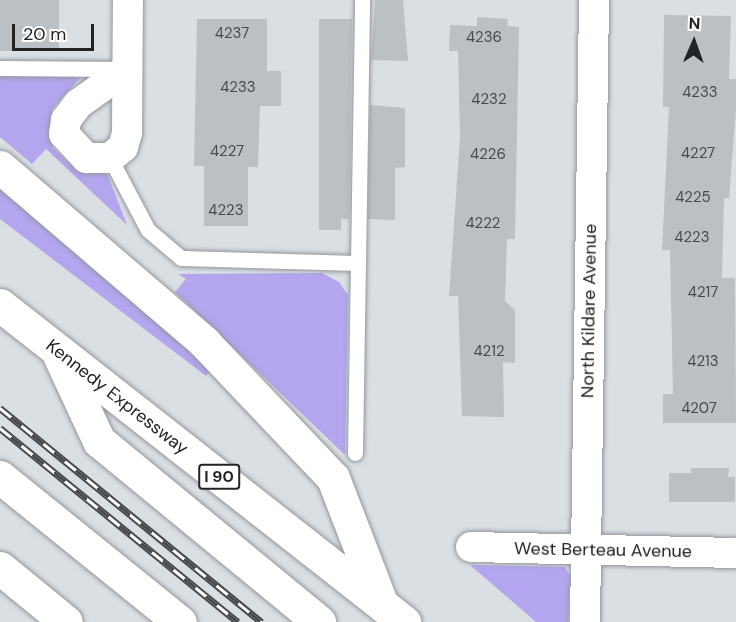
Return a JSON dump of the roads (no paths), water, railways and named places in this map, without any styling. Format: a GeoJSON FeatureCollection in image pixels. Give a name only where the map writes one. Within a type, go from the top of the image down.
{"type":"FeatureCollection","features":[{"type":"Feature","properties":{"kind":"highway"},"geometry":{"type":"LineString","coordinates":[[0,167],[204,342],[333,478],[393,613]]}},
{"type":"Feature","properties":{"kind":"highway","name":"Kennedy Expressway"},"geometry":{"type":"LineString","coordinates":[[0,305],[393,613]]}},
{"type":"Feature","properties":{"kind":"highway","name":"I 90"},"geometry":{"type":"LineString","coordinates":[[56,349],[99,441],[319,622]]}},
{"type":"Feature","properties":{"kind":"highway"},"geometry":{"type":"LineString","coordinates":[[0,477],[180,622]]}},
{"type":"Feature","properties":{"kind":"highway"},"geometry":{"type":"LineString","coordinates":[[0,568],[66,622]]}},
{"type":"Feature","properties":{"kind":"street"},"geometry":{"type":"LineString","coordinates":[[128,0],[128,69],[127,133],[123,147],[110,158],[86,158],[73,149],[64,134],[66,120],[78,104],[128,69]]}},
{"type":"Feature","properties":{"kind":"street","name":"North Kildare Avenue"},"geometry":{"type":"LineString","coordinates":[[585,622],[594,0]]}},
{"type":"Feature","properties":{"kind":"street","name":"West Berteau Avenue"},"geometry":{"type":"LineString","coordinates":[[471,547],[736,553]]}},
{"type":"Feature","properties":{"kind":"lane"},"geometry":{"type":"LineString","coordinates":[[355,453],[362,0]]}},
{"type":"Feature","properties":{"kind":"lane"},"geometry":{"type":"LineString","coordinates":[[0,68],[128,69]]}},
{"type":"Feature","properties":{"kind":"lane"},"geometry":{"type":"LineString","coordinates":[[110,158],[148,230],[181,258],[358,263]]}},
{"type":"Feature","properties":{"kind":"railway"},"geometry":{"type":"LineString","coordinates":[[0,408],[261,622]]}},
{"type":"Feature","properties":{"kind":"railway"},"geometry":{"type":"LineString","coordinates":[[0,428],[238,622]]}}]}
